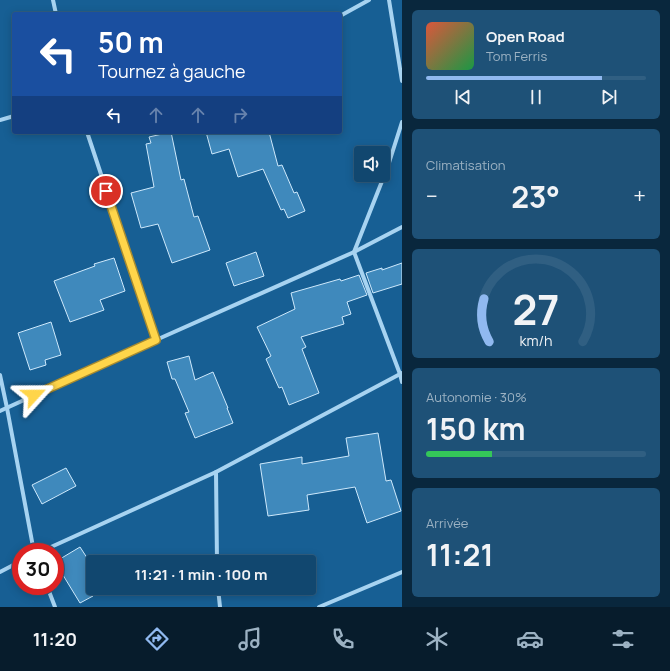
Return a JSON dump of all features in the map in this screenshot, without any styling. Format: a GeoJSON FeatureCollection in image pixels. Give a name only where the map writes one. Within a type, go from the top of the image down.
{"type":"FeatureCollection","features":[{"type":"Feature","properties":{"kind":"street"},"geometry":{"type":"LineString","coordinates":[[53,0],[56,12]]}},
{"type":"Feature","properties":{"kind":"street"},"geometry":{"type":"LineString","coordinates":[[342,15],[369,0]]}},
{"type":"Feature","properties":{"kind":"street"},"geometry":{"type":"LineString","coordinates":[[388,0],[402,80]]}},
{"type":"Feature","properties":{"kind":"street"},"geometry":{"type":"LineString","coordinates":[[0,120],[12,117]]}},
{"type":"Feature","properties":{"kind":"street"},"geometry":{"type":"LineString","coordinates":[[402,122],[388,166],[354,252],[401,373],[402,382]]}},
{"type":"Feature","properties":{"kind":"street"},"geometry":{"type":"LineString","coordinates":[[87,134],[156,340]]}},
{"type":"Feature","properties":{"kind":"street"},"geometry":{"type":"LineString","coordinates":[[0,412],[156,340],[354,252],[402,227]]}},
{"type":"Feature","properties":{"kind":"street"},"geometry":{"type":"LineString","coordinates":[[60,543],[216,472],[401,373]]}},
{"type":"Feature","properties":{"kind":"street"},"geometry":{"type":"LineString","coordinates":[[0,375],[32,543]]}},
{"type":"Feature","properties":{"kind":"street"},"geometry":{"type":"LineString","coordinates":[[216,472],[216,555]]}},
{"type":"Feature","properties":{"kind":"street"},"geometry":{"type":"LineString","coordinates":[[0,572],[12,566]]}},
{"type":"Feature","properties":{"kind":"street"},"geometry":{"type":"LineString","coordinates":[[319,607],[402,572]]}},
{"type":"Feature","properties":{"kind":"street"},"geometry":{"type":"LineString","coordinates":[[50,595],[55,607]]}},
{"type":"Feature","properties":{"kind":"street"},"geometry":{"type":"LineString","coordinates":[[219,595],[220,607]]}},
{"type":"Feature","properties":{"kind":"building"},"geometry":{"type":"Polygon","coordinates":[[[162,134],[171,134],[181,180],[184,179],[194,217],[198,216],[210,250],[172,263],[158,224],[141,228],[131,193],[154,187],[146,144],[151,143],[149,137],[162,134]]]}},
{"type":"Feature","properties":{"kind":"building"},"geometry":{"type":"Polygon","coordinates":[[[207,134],[270,134],[278,166],[282,165],[294,193],[297,192],[305,211],[288,218],[284,209],[281,210],[263,169],[238,177],[229,149],[212,154],[207,134]]]}},
{"type":"Feature","properties":{"kind":"building"},"geometry":{"type":"Polygon","coordinates":[[[256,252],[264,276],[234,286],[226,263],[256,252]]]}},
{"type":"Feature","properties":{"kind":"building"},"geometry":{"type":"Polygon","coordinates":[[[114,258],[125,291],[100,300],[104,310],[70,322],[54,281],[95,266],[94,264],[114,258]]]}},
{"type":"Feature","properties":{"kind":"building"},"geometry":{"type":"Polygon","coordinates":[[[402,263],[402,284],[373,293],[366,273],[382,268],[382,270],[402,263]]]}},
{"type":"Feature","properties":{"kind":"building"},"geometry":{"type":"Polygon","coordinates":[[[359,275],[367,295],[347,302],[351,314],[342,317],[344,324],[301,337],[306,347],[302,349],[319,393],[289,405],[282,387],[279,388],[266,359],[271,356],[257,327],[295,309],[291,293],[359,275]]]}},
{"type":"Feature","properties":{"kind":"building"},"geometry":{"type":"Polygon","coordinates":[[[51,322],[61,355],[45,360],[46,365],[30,370],[18,333],[51,322]]]}},
{"type":"Feature","properties":{"kind":"building"},"geometry":{"type":"Polygon","coordinates":[[[189,356],[195,380],[213,372],[233,423],[195,438],[185,413],[189,412],[175,379],[172,379],[167,362],[189,356]]]}},
{"type":"Feature","properties":{"kind":"building"},"geometry":{"type":"Polygon","coordinates":[[[378,433],[386,481],[391,480],[401,511],[367,523],[355,487],[307,495],[309,510],[268,516],[260,464],[302,457],[302,464],[349,456],[346,438],[378,433]]]}},
{"type":"Feature","properties":{"kind":"building"},"geometry":{"type":"Polygon","coordinates":[[[66,468],[76,486],[42,504],[32,485],[66,468]]]}},
{"type":"Feature","properties":{"kind":"building"},"geometry":{"type":"Polygon","coordinates":[[[80,547],[86,556],[86,595],[93,596],[80,603],[64,577],[64,557],[80,547]]]}},
{"type":"Feature","properties":{"kind":"route"},"geometry":{"type":"LineString","coordinates":[[34,395],[156,340],[106,191]]}}]}
